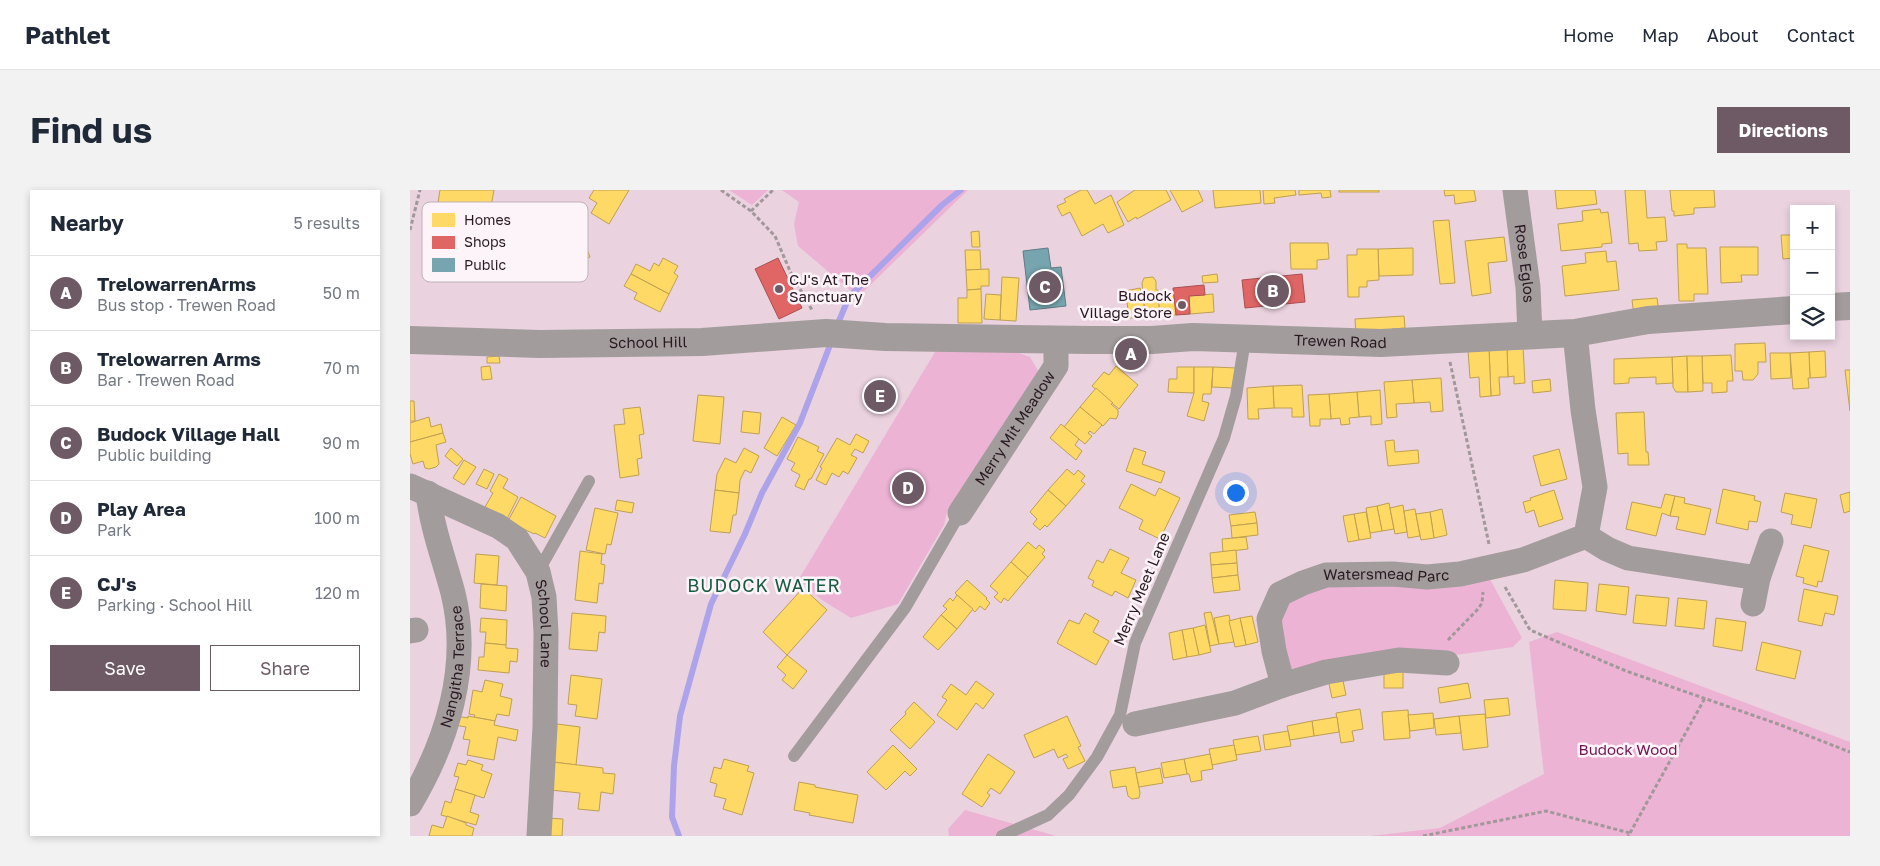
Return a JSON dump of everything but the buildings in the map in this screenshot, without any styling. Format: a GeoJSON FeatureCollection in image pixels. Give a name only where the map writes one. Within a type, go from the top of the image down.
{"type":"FeatureCollection","features":[{"type":"Feature","properties":{"kind":"street","name":"Rose Eglos"},"geometry":{"type":"LineString","coordinates":[[1515,190],[1528,287],[1530,336]]}},
{"type":"Feature","properties":{"kind":"street"},"geometry":{"type":"LineString","coordinates":[[1835,307],[1850,306]]}},
{"type":"Feature","properties":{"kind":"street","name":"Trewen Road"},"geometry":{"type":"LineString","coordinates":[[885,337],[1152,340],[1193,337],[1360,344],[1575,333],[1648,320],[1790,310]]}},
{"type":"Feature","properties":{"kind":"street","name":"School Hill"},"geometry":{"type":"LineString","coordinates":[[410,340],[540,344],[702,342],[827,333],[885,337]]}},
{"type":"Feature","properties":{"kind":"street"},"geometry":{"type":"LineString","coordinates":[[1575,333],[1583,410],[1595,487],[1586,536],[1607,549],[1628,558],[1758,578]]}},
{"type":"Feature","properties":{"kind":"street","name":"Merry Mit Meadow"},"geometry":{"type":"LineString","coordinates":[[960,513],[1056,366],[1056,339]]}},
{"type":"Feature","properties":{"kind":"street","name":"School Lane"},"geometry":{"type":"LineString","coordinates":[[419,490],[498,526],[517,539],[538,572],[544,597],[546,632],[545,718],[539,836]]}},
{"type":"Feature","properties":{"kind":"street","name":"Nangitha Terrace"},"geometry":{"type":"LineString","coordinates":[[410,804],[429,770],[442,736],[456,680],[459,655],[453,593],[430,514],[419,490]]}},
{"type":"Feature","properties":{"kind":"street","name":"Watersmead Parc"},"geometry":{"type":"LineString","coordinates":[[1283,685],[1274,651],[1269,619],[1280,594],[1303,582],[1326,575],[1393,574],[1427,577],[1460,574],[1523,560],[1586,536]]}},
{"type":"Feature","properties":{"kind":"street"},"geometry":{"type":"LineString","coordinates":[[1754,604],[1758,578],[1771,541]]}},
{"type":"Feature","properties":{"kind":"street"},"geometry":{"type":"LineString","coordinates":[[1136,724],[1235,703],[1283,685],[1326,672],[1399,660],[1440,663]]}},
{"type":"Feature","properties":{"kind":"lane","name":"Merry Meet Lane"},"geometry":{"type":"LineString","coordinates":[[1002,836],[1048,815],[1069,795],[1097,757],[1120,715],[1135,643],[1224,438],[1236,396],[1245,340]]}},
{"type":"Feature","properties":{"kind":"lane"},"geometry":{"type":"LineString","coordinates":[[538,572],[589,481]]}},
{"type":"Feature","properties":{"kind":"lane"},"geometry":{"type":"LineString","coordinates":[[794,756],[905,608],[960,513]]}},
{"type":"Feature","properties":{"kind":"path"},"geometry":{"type":"LineString","coordinates":[[410,230],[420,190]]}},
{"type":"Feature","properties":{"kind":"path"},"geometry":{"type":"LineString","coordinates":[[721,190],[751,211],[775,236],[790,270],[827,333]]}},
{"type":"Feature","properties":{"kind":"path"},"geometry":{"type":"LineString","coordinates":[[751,211],[773,190]]}},
{"type":"Feature","properties":{"kind":"path"},"geometry":{"type":"LineString","coordinates":[[1440,663],[1436,651],[1482,603],[1484,568],[1445,340]]}},
{"type":"Feature","properties":{"kind":"path"},"geometry":{"type":"LineString","coordinates":[[1484,568],[1530,630],[1626,671],[1778,724],[1850,752]]}},
{"type":"Feature","properties":{"kind":"path"},"geometry":{"type":"LineString","coordinates":[[1423,836],[1546,811],[1629,835],[1705,698]]}},
{"type":"Feature","properties":{"kind":"green space"},"geometry":{"type":"Polygon","coordinates":[[[729,190],[768,190],[752,205],[729,190]]]}},
{"type":"Feature","properties":{"kind":"green space"},"geometry":{"type":"Polygon","coordinates":[[[782,190],[968,190],[862,293],[850,290],[798,246],[794,224],[799,202],[782,190]]]}},
{"type":"Feature","properties":{"kind":"green space"},"geometry":{"type":"Polygon","coordinates":[[[938,347],[1008,349],[1030,357],[1040,374],[947,512],[944,525],[898,604],[851,618],[822,600],[799,579],[938,347]]]}},
{"type":"Feature","properties":{"kind":"green space"},"geometry":{"type":"Polygon","coordinates":[[[1486,572],[1522,638],[1513,647],[1290,678],[1280,661],[1283,596],[1304,585],[1486,572]]]}},
{"type":"Feature","properties":{"kind":"green space","name":"Budock Wood"},"geometry":{"type":"Polygon","coordinates":[[[1557,632],[1850,742],[1850,836],[1370,836],[1440,828],[1544,774],[1529,642],[1557,632]]]}},
{"type":"Feature","properties":{"kind":"green space"},"geometry":{"type":"Polygon","coordinates":[[[965,810],[1056,836],[949,836],[948,829],[965,810]]]}},
{"type":"Feature","properties":{"kind":"waterway"},"geometry":{"type":"LineString","coordinates":[[836,328],[849,297],[942,205],[961,190]]}},
{"type":"Feature","properties":{"kind":"waterway"},"geometry":{"type":"LineString","coordinates":[[679,836],[672,817],[674,766],[680,716],[711,604],[745,534],[762,493],[800,423],[832,340]]}},
{"type":"Feature","properties":{"kind":"place","name":"Budock Village Hall"},"geometry":{"type":"Point","coordinates":[1045,287]}},
{"type":"Feature","properties":{"kind":"place","name":"CJ's At The Sanctuary"},"geometry":{"type":"Point","coordinates":[779,289]}},
{"type":"Feature","properties":{"kind":"place","name":"Trelowarren Arms"},"geometry":{"type":"Point","coordinates":[1273,291]}},
{"type":"Feature","properties":{"kind":"place","name":"Budock Village Store"},"geometry":{"type":"Point","coordinates":[1182,305]}},
{"type":"Feature","properties":{"kind":"place","name":"TrelowarrenArms"},"geometry":{"type":"Point","coordinates":[1131,354]}},
{"type":"Feature","properties":{"kind":"place","name":"CJ's"},"geometry":{"type":"Point","coordinates":[880,396]}},
{"type":"Feature","properties":{"kind":"place","name":"Play Area"},"geometry":{"type":"Point","coordinates":[908,488]}},
{"type":"Feature","properties":{"kind":"district","name":"BUDOCK WATER"},"geometry":{"type":"Point","coordinates":[764,586]}}]}
